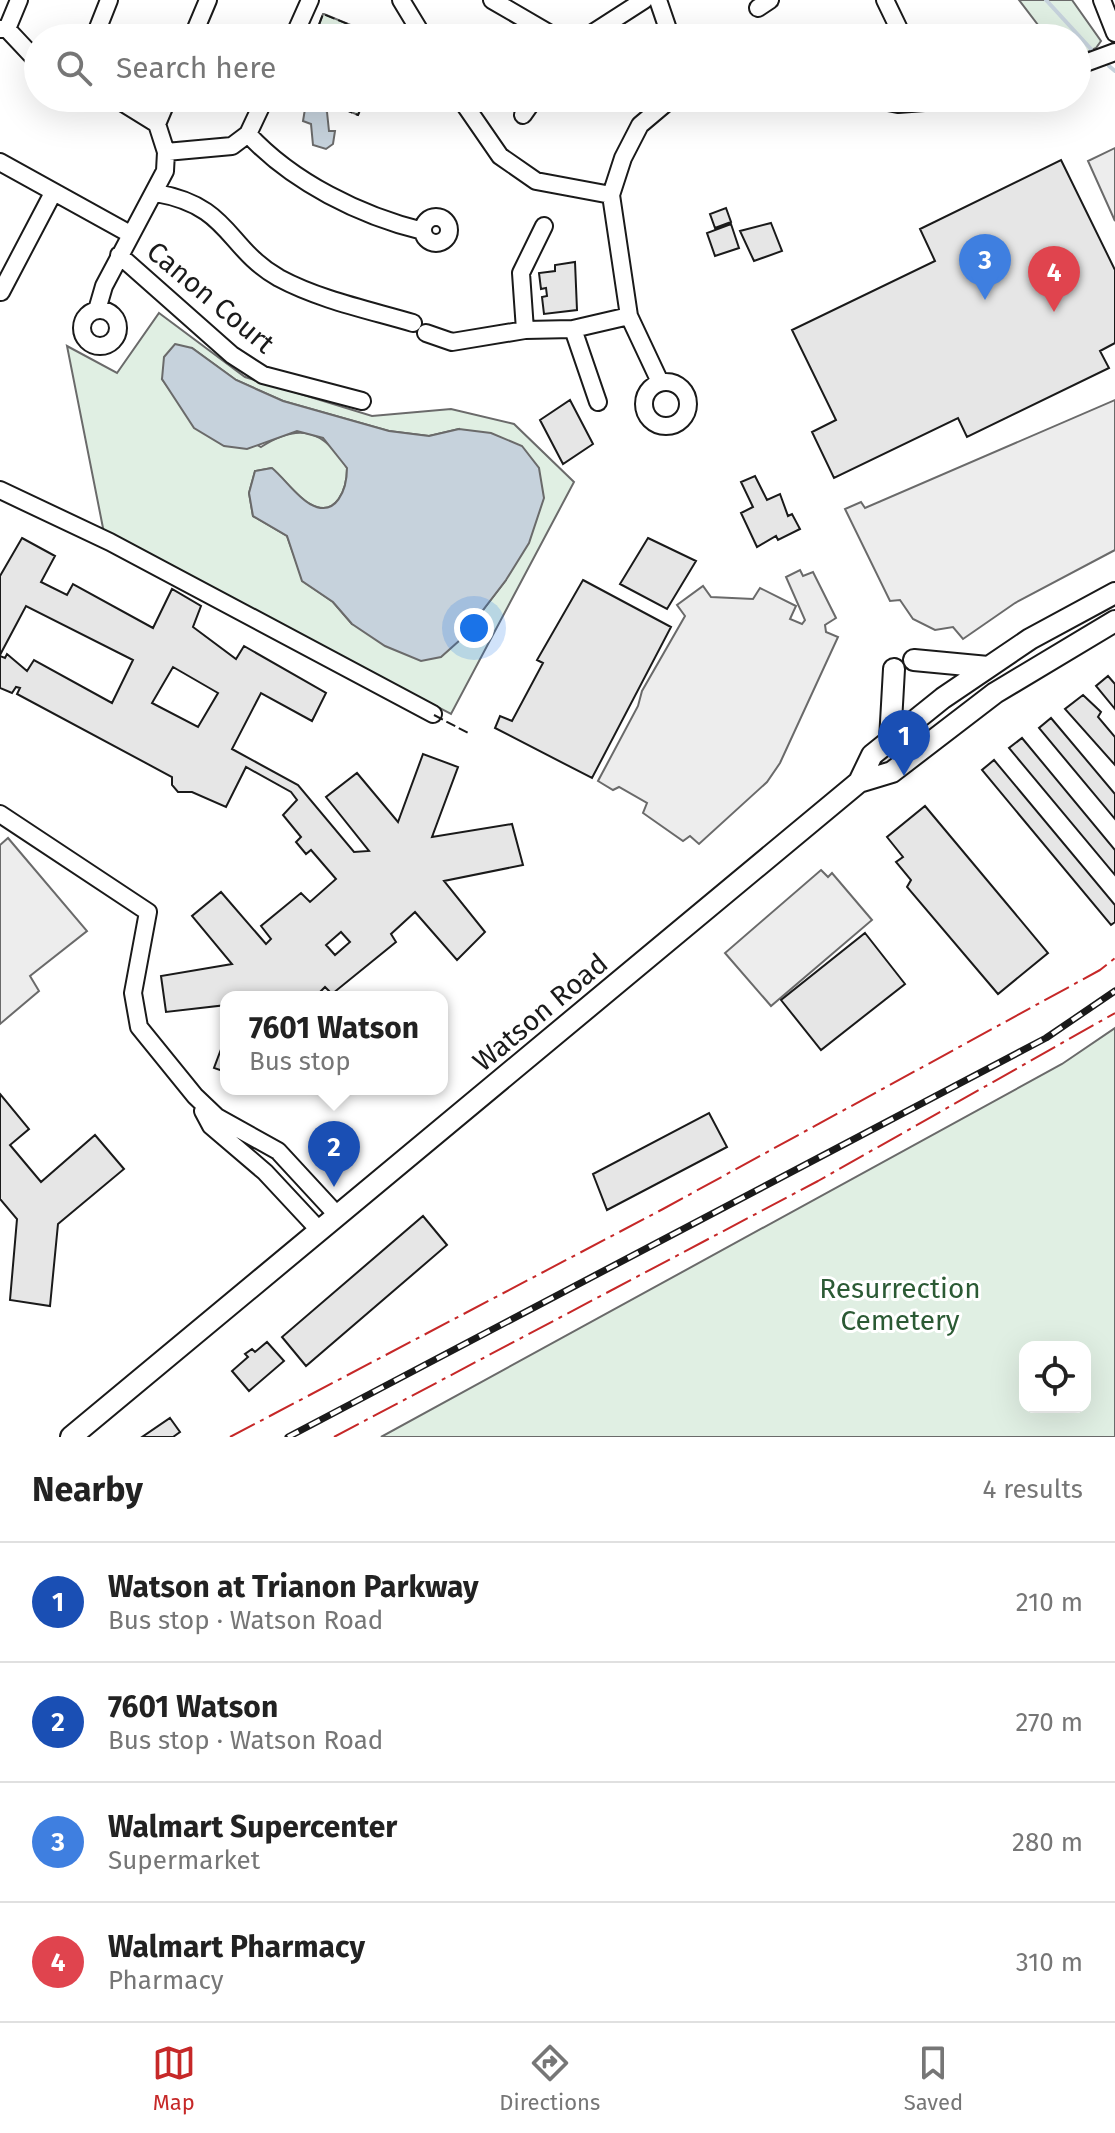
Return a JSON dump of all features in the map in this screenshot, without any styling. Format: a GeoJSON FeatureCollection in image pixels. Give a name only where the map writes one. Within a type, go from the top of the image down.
{"type":"FeatureCollection","features":[{"type":"Feature","properties":{"kind":"main road","name":"Watson Road"},"geometry":{"type":"LineString","coordinates":[[859,782],[872,755],[988,667],[1115,593]]}},
{"type":"Feature","properties":{"kind":"main road","name":"Watson Road"},"geometry":{"type":"LineString","coordinates":[[71,1437],[859,782],[892,772],[995,693],[1115,621]]}},
{"type":"Feature","properties":{"kind":"main road"},"geometry":{"type":"LineString","coordinates":[[914,660],[988,667]]}},
{"type":"Feature","properties":{"kind":"main road"},"geometry":{"type":"LineString","coordinates":[[890,740],[894,669]]}},
{"type":"Feature","properties":{"kind":"street"},"geometry":{"type":"LineString","coordinates":[[19,0],[4,29],[24,48]]}},
{"type":"Feature","properties":{"kind":"street"},"geometry":{"type":"LineString","coordinates":[[100,24],[109,0]]}},
{"type":"Feature","properties":{"kind":"street"},"geometry":{"type":"LineString","coordinates":[[198,24],[208,0]]}},
{"type":"Feature","properties":{"kind":"street"},"geometry":{"type":"LineString","coordinates":[[299,24],[310,0]]}},
{"type":"Feature","properties":{"kind":"street"},"geometry":{"type":"LineString","coordinates":[[401,0],[416,24]]}},
{"type":"Feature","properties":{"kind":"street"},"geometry":{"type":"LineString","coordinates":[[492,0],[533,24]]}},
{"type":"Feature","properties":{"kind":"street"},"geometry":{"type":"LineString","coordinates":[[607,24],[644,0]]}},
{"type":"Feature","properties":{"kind":"street"},"geometry":{"type":"LineString","coordinates":[[658,0],[666,24]]}},
{"type":"Feature","properties":{"kind":"street"},"geometry":{"type":"LineString","coordinates":[[885,0],[897,24]]}},
{"type":"Feature","properties":{"kind":"street"},"geometry":{"type":"LineString","coordinates":[[1102,0],[1115,33]]}},
{"type":"Feature","properties":{"kind":"street"},"geometry":{"type":"LineString","coordinates":[[1091,61],[1115,52]]}},
{"type":"Feature","properties":{"kind":"street"},"geometry":{"type":"LineString","coordinates":[[97,310],[119,255],[156,193],[165,171],[166,152],[157,124],[138,112]]}},
{"type":"Feature","properties":{"kind":"street"},"geometry":{"type":"LineString","coordinates":[[157,124],[162,112]]}},
{"type":"Feature","properties":{"kind":"street"},"geometry":{"type":"LineString","coordinates":[[166,152],[232,146],[248,134],[258,112]]}},
{"type":"Feature","properties":{"kind":"street"},"geometry":{"type":"LineString","coordinates":[[470,112],[500,156],[536,181],[611,195]]}},
{"type":"Feature","properties":{"kind":"street"},"geometry":{"type":"LineString","coordinates":[[655,112],[640,125],[611,195],[629,316],[660,382]]}},
{"type":"Feature","properties":{"kind":"street"},"geometry":{"type":"LineString","coordinates":[[248,134],[266,154],[344,202],[399,225],[423,231]]}},
{"type":"Feature","properties":{"kind":"street"},"geometry":{"type":"LineString","coordinates":[[0,162],[130,234]]}},
{"type":"Feature","properties":{"kind":"street"},"geometry":{"type":"LineString","coordinates":[[1,292],[53,193]]}},
{"type":"Feature","properties":{"kind":"street"},"geometry":{"type":"LineString","coordinates":[[156,193],[185,198],[217,217],[277,277],[452,342],[525,330],[573,329],[629,316]]}},
{"type":"Feature","properties":{"kind":"street"},"geometry":{"type":"LineString","coordinates":[[525,330],[521,273],[544,226]]}},
{"type":"Feature","properties":{"kind":"street","name":"Canon Court"},"geometry":{"type":"LineString","coordinates":[[119,255],[232,355],[263,375],[362,401]]}},
{"type":"Feature","properties":{"kind":"street"},"geometry":{"type":"LineString","coordinates":[[573,329],[598,402]]}},
{"type":"Feature","properties":{"kind":"street"},"geometry":{"type":"LineString","coordinates":[[0,490],[110,542],[433,714]]}},
{"type":"Feature","properties":{"kind":"street"},"geometry":{"type":"LineString","coordinates":[[0,814],[148,912],[133,993],[139,1027],[195,1096],[217,1117],[278,1151],[338,1216]]}},
{"type":"Feature","properties":{"kind":"street"},"geometry":{"type":"LineString","coordinates":[[195,1096],[211,1126],[265,1172],[320,1231]]}},
{"type":"Feature","properties":{"kind":"green space"},"geometry":{"type":"Polygon","coordinates":[[[1019,0],[1072,0],[1089,24],[1037,24],[1019,0]]]}},
{"type":"Feature","properties":{"kind":"green space"},"geometry":{"type":"Polygon","coordinates":[[[324,14],[348,24],[319,24],[324,14]]]}},
{"type":"Feature","properties":{"kind":"green space"},"geometry":{"type":"Polygon","coordinates":[[[1091,27],[1101,41],[1091,50],[1091,27]]]}},
{"type":"Feature","properties":{"kind":"green space"},"geometry":{"type":"Polygon","coordinates":[[[159,313],[245,377],[372,416],[451,409],[514,424],[574,482],[451,714],[104,533],[67,346],[117,373],[159,313]],[[192,348],[162,379],[177,400],[261,447],[287,434],[310,434],[329,445],[347,468],[339,499],[327,508],[319,508],[305,501],[271,468],[255,471],[249,493],[253,516],[287,536],[303,581],[333,602],[352,624],[460,640],[506,580],[459,429],[429,436],[389,431],[283,401],[236,380],[192,348]]]}},
{"type":"Feature","properties":{"kind":"green space","name":"Resurrection Cemetery"},"geometry":{"type":"Polygon","coordinates":[[[1115,1028],[1115,1437],[381,1437],[1062,1064],[1115,1028]]]}},
{"type":"Feature","properties":{"kind":"shaded area"},"geometry":{"type":"Polygon","coordinates":[[[304,112],[327,112],[329,131],[335,131],[333,144],[326,149],[313,145],[311,124],[303,121],[304,112]]]}},
{"type":"Feature","properties":{"kind":"shaded area"},"geometry":{"type":"Polygon","coordinates":[[[1115,148],[1115,221],[1088,161],[1115,148]]]}},
{"type":"Feature","properties":{"kind":"shaded area"},"geometry":{"type":"Polygon","coordinates":[[[175,344],[192,348],[236,380],[283,401],[389,431],[429,436],[459,429],[491,433],[522,446],[539,468],[544,498],[529,543],[506,580],[460,640],[441,657],[421,661],[385,646],[352,624],[333,602],[302,581],[287,536],[253,516],[249,493],[255,471],[272,468],[305,501],[319,508],[327,508],[339,499],[347,468],[323,438],[297,431],[247,449],[224,446],[194,428],[162,379],[164,357],[175,344]]]}},
{"type":"Feature","properties":{"kind":"shaded area"},"geometry":{"type":"Polygon","coordinates":[[[1115,400],[1115,550],[1015,603],[963,639],[953,627],[935,630],[913,619],[900,600],[890,601],[845,509],[861,502],[865,508],[1115,400]]]}},
{"type":"Feature","properties":{"kind":"shaded area"},"geometry":{"type":"Polygon","coordinates":[[[800,570],[803,576],[813,572],[836,618],[825,625],[826,632],[838,637],[780,763],[767,782],[699,844],[690,836],[683,841],[643,813],[647,803],[619,787],[613,790],[598,781],[638,706],[642,691],[685,616],[677,605],[703,586],[711,597],[753,599],[760,588],[796,606],[790,619],[802,624],[805,620],[786,577],[800,570]]]}},
{"type":"Feature","properties":{"kind":"shaded area"},"geometry":{"type":"Polygon","coordinates":[[[8,838],[87,931],[30,976],[39,991],[0,1024],[0,845],[8,838]]]}},
{"type":"Feature","properties":{"kind":"shaded area"},"geometry":{"type":"Polygon","coordinates":[[[821,870],[828,877],[832,873],[872,920],[771,1006],[725,953],[821,870]]]}},
{"type":"Feature","properties":{"kind":"building"},"geometry":{"type":"Polygon","coordinates":[[[1061,160],[1115,270],[1115,343],[1100,351],[1109,368],[967,437],[958,418],[834,478],[812,432],[836,420],[792,330],[935,261],[920,229],[1061,160]]]}},
{"type":"Feature","properties":{"kind":"building"},"geometry":{"type":"Polygon","coordinates":[[[726,208],[731,222],[715,228],[710,214],[726,208]]]}},
{"type":"Feature","properties":{"kind":"building"},"geometry":{"type":"Polygon","coordinates":[[[771,223],[782,251],[754,261],[740,231],[771,223]]]}},
{"type":"Feature","properties":{"kind":"building"},"geometry":{"type":"Polygon","coordinates":[[[731,224],[739,248],[715,256],[707,233],[731,224]]]}},
{"type":"Feature","properties":{"kind":"building"},"geometry":{"type":"Polygon","coordinates":[[[575,262],[577,310],[544,314],[542,297],[547,296],[546,288],[541,289],[539,273],[555,271],[555,265],[575,262]]]}},
{"type":"Feature","properties":{"kind":"building"},"geometry":{"type":"Polygon","coordinates":[[[570,400],[593,444],[563,464],[540,420],[570,400]]]}},
{"type":"Feature","properties":{"kind":"building"},"geometry":{"type":"Polygon","coordinates":[[[755,476],[767,500],[780,494],[788,516],[792,514],[800,529],[778,540],[776,536],[757,547],[741,513],[753,507],[741,482],[755,476]]]}},
{"type":"Feature","properties":{"kind":"building"},"geometry":{"type":"Polygon","coordinates":[[[22,538],[55,556],[41,582],[67,595],[73,584],[153,628],[172,589],[201,606],[193,627],[236,659],[244,646],[326,693],[312,721],[261,693],[232,749],[298,785],[354,852],[369,851],[326,797],[357,773],[398,822],[423,754],[458,767],[432,837],[512,824],[523,865],[444,881],[485,932],[457,960],[415,912],[391,934],[396,942],[336,991],[325,987],[321,991],[220,991],[220,1006],[166,1012],[161,976],[232,964],[192,916],[221,892],[266,944],[271,939],[261,926],[301,893],[310,902],[336,879],[311,850],[306,854],[296,842],[301,837],[283,815],[297,800],[291,792],[246,767],[226,807],[192,792],[178,792],[172,785],[172,777],[17,694],[20,688],[16,687],[12,693],[0,688],[0,656],[5,658],[7,654],[27,671],[34,660],[112,703],[133,660],[26,606],[0,655],[0,576],[22,538]],[[173,667],[152,703],[198,727],[218,693],[173,667]],[[341,932],[326,945],[335,955],[350,942],[341,932]]]}},
{"type":"Feature","properties":{"kind":"building"},"geometry":{"type":"Polygon","coordinates":[[[648,538],[696,561],[667,609],[620,584],[648,538]]]}},
{"type":"Feature","properties":{"kind":"building"},"geometry":{"type":"Polygon","coordinates":[[[583,580],[671,627],[592,778],[495,728],[500,716],[512,721],[543,663],[537,660],[583,580]]]}},
{"type":"Feature","properties":{"kind":"building"},"geometry":{"type":"Polygon","coordinates":[[[1108,676],[1115,684],[1115,709],[1096,686],[1108,676]]]}},
{"type":"Feature","properties":{"kind":"building"},"geometry":{"type":"Polygon","coordinates":[[[1083,695],[1101,712],[1098,717],[1115,737],[1115,765],[1065,709],[1083,695]]]}},
{"type":"Feature","properties":{"kind":"building"},"geometry":{"type":"Polygon","coordinates":[[[1051,718],[1115,794],[1115,819],[1039,728],[1051,718]]]}},
{"type":"Feature","properties":{"kind":"building"},"geometry":{"type":"Polygon","coordinates":[[[1022,738],[1115,850],[1115,875],[1009,748],[1022,738]]]}},
{"type":"Feature","properties":{"kind":"building"},"geometry":{"type":"Polygon","coordinates":[[[994,760],[1115,905],[1115,922],[1111,925],[982,770],[994,760]]]}},
{"type":"Feature","properties":{"kind":"building"},"geometry":{"type":"Polygon","coordinates":[[[925,806],[1048,953],[998,994],[907,887],[911,880],[896,862],[903,857],[887,837],[925,806]]]}},
{"type":"Feature","properties":{"kind":"building"},"geometry":{"type":"Polygon","coordinates":[[[865,933],[905,984],[821,1050],[781,1000],[865,933]]]}},
{"type":"Feature","properties":{"kind":"building"},"geometry":{"type":"Polygon","coordinates":[[[220,1052],[220,1070],[214,1068],[220,1052]]]}},
{"type":"Feature","properties":{"kind":"building"},"geometry":{"type":"Polygon","coordinates":[[[0,1094],[29,1129],[10,1145],[41,1182],[95,1135],[124,1169],[58,1224],[50,1306],[10,1300],[17,1219],[0,1199],[0,1094]]]}},
{"type":"Feature","properties":{"kind":"building"},"geometry":{"type":"Polygon","coordinates":[[[709,1113],[727,1147],[607,1210],[593,1174],[709,1113]]]}},
{"type":"Feature","properties":{"kind":"building"},"geometry":{"type":"Polygon","coordinates":[[[423,1216],[447,1245],[306,1366],[282,1337],[423,1216]]]}},
{"type":"Feature","properties":{"kind":"building"},"geometry":{"type":"Polygon","coordinates":[[[267,1342],[284,1361],[249,1391],[232,1371],[248,1357],[245,1354],[252,1349],[255,1352],[267,1342]]]}},
{"type":"Feature","properties":{"kind":"building"},"geometry":{"type":"Polygon","coordinates":[[[170,1418],[180,1432],[173,1437],[142,1437],[170,1418]]]}},
{"type":"Feature","properties":{"kind":"waterway"},"geometry":{"type":"LineString","coordinates":[[1046,0],[1068,24]]}},
{"type":"Feature","properties":{"kind":"waterway"},"geometry":{"type":"LineString","coordinates":[[1109,66],[1115,71]]}},
{"type":"Feature","properties":{"kind":"railway"},"geometry":{"type":"LineString","coordinates":[[288,1437],[1046,1038],[1115,991]]}},
{"type":"Feature","properties":{"kind":"fence"},"geometry":{"type":"LineString","coordinates":[[319,24],[323,14],[348,24]]}},
{"type":"Feature","properties":{"kind":"fence"},"geometry":{"type":"LineString","coordinates":[[351,112],[358,115],[359,112]]}},
{"type":"Feature","properties":{"kind":"fence"},"geometry":{"type":"LineString","coordinates":[[434,715],[470,734]]}},
{"type":"Feature","properties":{"kind":"power"},"geometry":{"type":"LineString","coordinates":[[230,1437],[663,1209],[1100,970],[1115,958]]}},
{"type":"Feature","properties":{"kind":"power"},"geometry":{"type":"LineString","coordinates":[[334,1437],[818,1181],[1115,1013]]}},
{"type":"Feature","properties":{"kind":"place","name":"Walmart Supercenter"},"geometry":{"type":"Point","coordinates":[985,300]}},
{"type":"Feature","properties":{"kind":"place","name":"Walmart Pharmacy"},"geometry":{"type":"Point","coordinates":[1054,312]}},
{"type":"Feature","properties":{"kind":"place","name":"Watson at Trianon Parkway"},"geometry":{"type":"Point","coordinates":[904,776]}},
{"type":"Feature","properties":{"kind":"place","name":"7601 Watson"},"geometry":{"type":"Point","coordinates":[334,1187]}}]}
